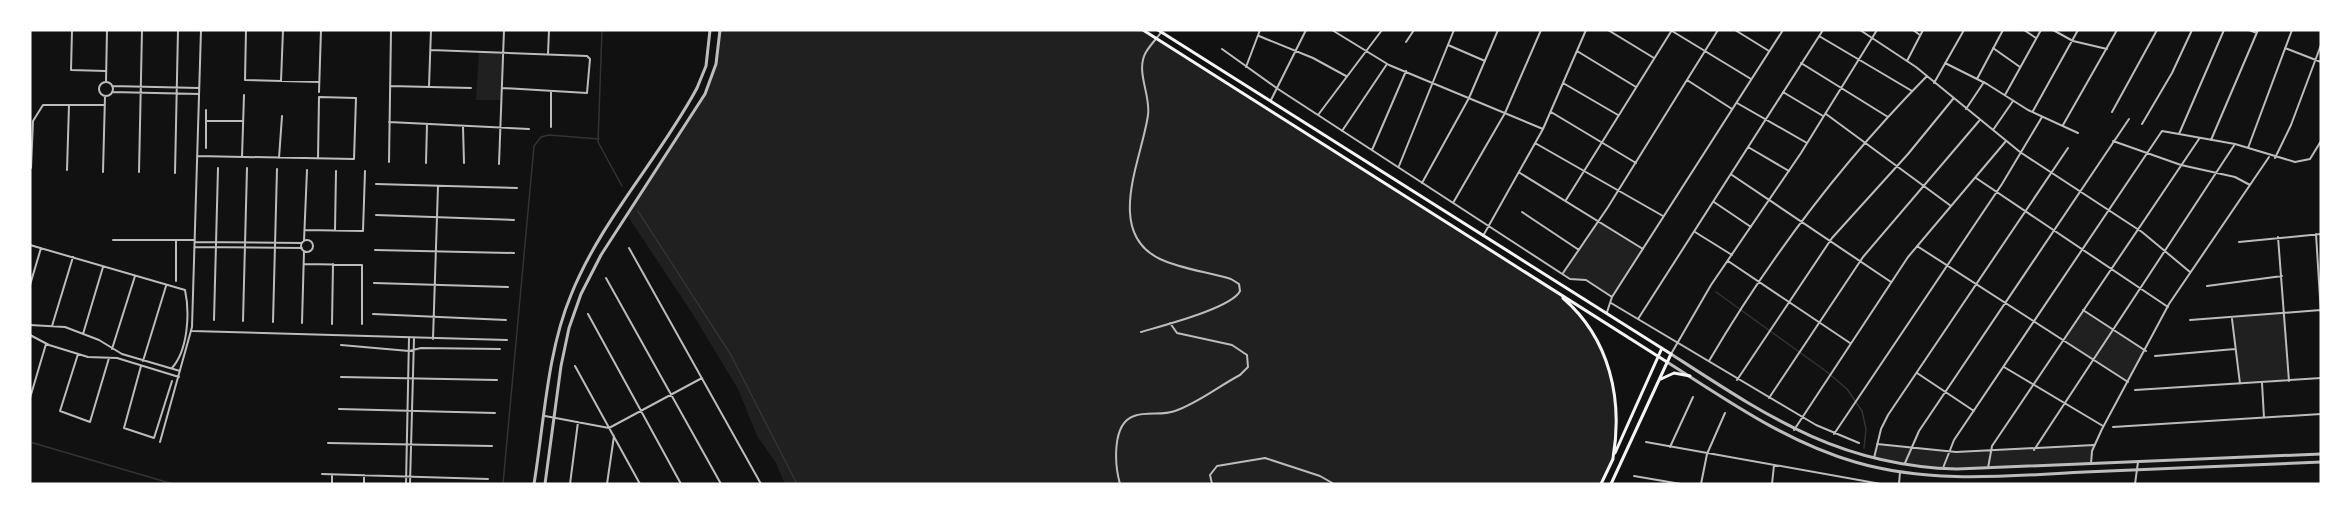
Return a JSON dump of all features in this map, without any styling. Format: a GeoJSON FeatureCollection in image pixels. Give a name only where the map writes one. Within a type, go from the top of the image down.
{"type":"FeatureCollection","features":[{"type":"Feature","properties":{"kind":"main road"},"geometry":{"type":"LineString","coordinates":[[1143,30],[1667,362]]}},
{"type":"Feature","properties":{"kind":"main road"},"geometry":{"type":"LineString","coordinates":[[1161,31],[1671,354],[1611,484]]}},
{"type":"Feature","properties":{"kind":"main road"},"geometry":{"type":"LineString","coordinates":[[1555,291],[1588,326],[1606,360],[1617,408],[1613,458]]}},
{"type":"Feature","properties":{"kind":"main road"},"geometry":{"type":"LineString","coordinates":[[1601,484],[1662,348]]}},
{"type":"Feature","properties":{"kind":"main road"},"geometry":{"type":"LineString","coordinates":[[1658,382],[1674,373],[1690,376]]}},
{"type":"Feature","properties":{"kind":"street"},"geometry":{"type":"LineString","coordinates":[[72,30],[71,70],[106,71]]}},
{"type":"Feature","properties":{"kind":"street"},"geometry":{"type":"LineString","coordinates":[[106,82],[107,30]]}},
{"type":"Feature","properties":{"kind":"street"},"geometry":{"type":"LineString","coordinates":[[139,172],[142,30]]}},
{"type":"Feature","properties":{"kind":"street"},"geometry":{"type":"LineString","coordinates":[[175,173],[178,30]]}},
{"type":"Feature","properties":{"kind":"street"},"geometry":{"type":"LineString","coordinates":[[160,442],[192,331],[201,30]]}},
{"type":"Feature","properties":{"kind":"street"},"geometry":{"type":"LineString","coordinates":[[246,30],[245,80],[319,82]]}},
{"type":"Feature","properties":{"kind":"street"},"geometry":{"type":"LineString","coordinates":[[281,81],[283,30]]}},
{"type":"Feature","properties":{"kind":"street"},"geometry":{"type":"LineString","coordinates":[[319,92],[321,30]]}},
{"type":"Feature","properties":{"kind":"street"},"geometry":{"type":"LineString","coordinates":[[389,162],[391,30]]}},
{"type":"Feature","properties":{"kind":"street"},"geometry":{"type":"LineString","coordinates":[[429,86],[431,30]]}},
{"type":"Feature","properties":{"kind":"street"},"geometry":{"type":"LineString","coordinates":[[499,164],[504,30]]}},
{"type":"Feature","properties":{"kind":"street"},"geometry":{"type":"LineString","coordinates":[[548,54],[549,30]]}},
{"type":"Feature","properties":{"kind":"street"},"geometry":{"type":"LineString","coordinates":[[534,484],[559,332],[574,288],[592,252],[698,88],[706,66],[710,30]]}},
{"type":"Feature","properties":{"kind":"street"},"geometry":{"type":"LineString","coordinates":[[545,484],[566,343],[580,294],[601,255],[705,94],[716,64],[720,30]]}},
{"type":"Feature","properties":{"kind":"street"},"geometry":{"type":"LineString","coordinates":[[1246,67],[1260,30]]}},
{"type":"Feature","properties":{"kind":"street"},"geometry":{"type":"LineString","coordinates":[[1270,101],[1278,89],[1304,30]]}},
{"type":"Feature","properties":{"kind":"street"},"geometry":{"type":"LineString","coordinates":[[1333,30],[1387,64],[1543,129]]}},
{"type":"Feature","properties":{"kind":"street"},"geometry":{"type":"LineString","coordinates":[[1318,115],[1382,30]]}},
{"type":"Feature","properties":{"kind":"street"},"geometry":{"type":"LineString","coordinates":[[1406,42],[1414,30]]}},
{"type":"Feature","properties":{"kind":"street"},"geometry":{"type":"LineString","coordinates":[[1398,167],[1454,30]]}},
{"type":"Feature","properties":{"kind":"street"},"geometry":{"type":"LineString","coordinates":[[1422,183],[1469,98],[1498,30]]}},
{"type":"Feature","properties":{"kind":"street"},"geometry":{"type":"LineString","coordinates":[[1453,203],[1505,113],[1541,30]]}},
{"type":"Feature","properties":{"kind":"street"},"geometry":{"type":"LineString","coordinates":[[1483,236],[1543,129],[1585,30]]}},
{"type":"Feature","properties":{"kind":"street"},"geometry":{"type":"LineString","coordinates":[[1608,30],[1654,58]]}},
{"type":"Feature","properties":{"kind":"street"},"geometry":{"type":"LineString","coordinates":[[1566,200],[1671,30],[1752,79]]}},
{"type":"Feature","properties":{"kind":"street"},"geometry":{"type":"LineString","coordinates":[[1563,273],[1636,163],[1718,30]]}},
{"type":"Feature","properties":{"kind":"street"},"geometry":{"type":"LineString","coordinates":[[1735,30],[1769,51]]}},
{"type":"Feature","properties":{"kind":"street"},"geometry":{"type":"LineString","coordinates":[[1607,314],[1612,297],[1783,30]]}},
{"type":"Feature","properties":{"kind":"street"},"geometry":{"type":"LineString","coordinates":[[1638,318],[1823,30]]}},
{"type":"Feature","properties":{"kind":"street"},"geometry":{"type":"LineString","coordinates":[[1860,30],[1907,60],[2022,153],[2137,229],[2190,272]]}},
{"type":"Feature","properties":{"kind":"street"},"geometry":{"type":"LineString","coordinates":[[1877,30],[1671,354],[1794,430],[1874,459],[1905,465],[1988,468],[2321,454]]}},
{"type":"Feature","properties":{"kind":"street"},"geometry":{"type":"LineString","coordinates":[[1912,30],[1920,35]]}},
{"type":"Feature","properties":{"kind":"street"},"geometry":{"type":"LineString","coordinates":[[1907,60],[1923,30]]}},
{"type":"Feature","properties":{"kind":"street"},"geometry":{"type":"LineString","coordinates":[[1934,82],[1964,30]]}},
{"type":"Feature","properties":{"kind":"street"},"geometry":{"type":"LineString","coordinates":[[1977,79],[2003,30]]}},
{"type":"Feature","properties":{"kind":"street"},"geometry":{"type":"LineString","coordinates":[[2024,30],[2036,38]]}},
{"type":"Feature","properties":{"kind":"street"},"geometry":{"type":"LineString","coordinates":[[2005,95],[2041,30]]}},
{"type":"Feature","properties":{"kind":"street"},"geometry":{"type":"LineString","coordinates":[[2053,30],[2073,40],[2106,50]]}},
{"type":"Feature","properties":{"kind":"street"},"geometry":{"type":"LineString","coordinates":[[2032,112],[2078,30]]}},
{"type":"Feature","properties":{"kind":"street"},"geometry":{"type":"LineString","coordinates":[[2063,125],[2116,30]]}},
{"type":"Feature","properties":{"kind":"street"},"geometry":{"type":"LineString","coordinates":[[2112,112],[2157,30]]}},
{"type":"Feature","properties":{"kind":"street"},"geometry":{"type":"LineString","coordinates":[[2142,124],[2172,73],[2192,30]]}},
{"type":"Feature","properties":{"kind":"street"},"geometry":{"type":"LineString","coordinates":[[2179,134],[2224,30]]}},
{"type":"Feature","properties":{"kind":"street"},"geometry":{"type":"LineString","coordinates":[[2211,140],[2258,31],[2249,30]]}},
{"type":"Feature","properties":{"kind":"street"},"geometry":{"type":"LineString","coordinates":[[2248,148],[2292,30]]}},
{"type":"Feature","properties":{"kind":"street"},"geometry":{"type":"LineString","coordinates":[[1140,332],[1230,301],[1238,296],[1240,288],[1231,279],[1174,264],[1152,254],[1140,240],[1130,222],[1130,200],[1148,111],[1143,62],[1147,50],[1161,31]]}},
{"type":"Feature","properties":{"kind":"street"},"geometry":{"type":"LineString","coordinates":[[1259,36],[1296,51],[1346,76]]}},
{"type":"Feature","properties":{"kind":"street"},"geometry":{"type":"LineString","coordinates":[[1819,36],[1913,91]]}},
{"type":"Feature","properties":{"kind":"street"},"geometry":{"type":"LineString","coordinates":[[1448,45],[1485,61]]}},
{"type":"Feature","properties":{"kind":"street"},"geometry":{"type":"LineString","coordinates":[[2275,158],[2321,45]]}},
{"type":"Feature","properties":{"kind":"street"},"geometry":{"type":"LineString","coordinates":[[1993,48],[2020,68]]}},
{"type":"Feature","properties":{"kind":"street"},"geometry":{"type":"LineString","coordinates":[[2285,48],[2321,62]]}},
{"type":"Feature","properties":{"kind":"street"},"geometry":{"type":"LineString","coordinates":[[431,50],[587,56],[590,59],[587,93],[502,88]]}},
{"type":"Feature","properties":{"kind":"street"},"geometry":{"type":"LineString","coordinates":[[1222,50],[1278,89],[1572,280],[1586,280],[1612,297]]}},
{"type":"Feature","properties":{"kind":"street"},"geometry":{"type":"LineString","coordinates":[[1577,51],[1636,87]]}},
{"type":"Feature","properties":{"kind":"street"},"geometry":{"type":"LineString","coordinates":[[1802,63],[1889,117]]}},
{"type":"Feature","properties":{"kind":"street"},"geometry":{"type":"LineString","coordinates":[[1945,63],[1984,82],[2032,112],[2078,133]]}},
{"type":"Feature","properties":{"kind":"street"},"geometry":{"type":"LineString","coordinates":[[1342,130],[1387,64]]}},
{"type":"Feature","properties":{"kind":"street"},"geometry":{"type":"LineString","coordinates":[[1372,150],[1406,70]]}},
{"type":"Feature","properties":{"kind":"street"},"geometry":{"type":"LineString","coordinates":[[1709,361],[1741,305],[1801,220],[1927,76]]}},
{"type":"Feature","properties":{"kind":"street"},"geometry":{"type":"LineString","coordinates":[[1687,80],[1732,109]]}},
{"type":"Feature","properties":{"kind":"street"},"geometry":{"type":"LineString","coordinates":[[106,82],[112,86],[199,88]]}},
{"type":"Feature","properties":{"kind":"street"},"geometry":{"type":"LineString","coordinates":[[103,172],[105,96],[99,90],[101,83],[106,82]]}},
{"type":"Feature","properties":{"kind":"street"},"geometry":{"type":"LineString","coordinates":[[1966,109],[1984,82]]}},
{"type":"Feature","properties":{"kind":"street"},"geometry":{"type":"LineString","coordinates":[[1563,83],[1618,115]]}},
{"type":"Feature","properties":{"kind":"street"},"geometry":{"type":"LineString","coordinates":[[112,86],[112,93]]}},
{"type":"Feature","properties":{"kind":"street"},"geometry":{"type":"LineString","coordinates":[[390,86],[471,88]]}},
{"type":"Feature","properties":{"kind":"street"},"geometry":{"type":"LineString","coordinates":[[551,91],[551,127]]}},
{"type":"Feature","properties":{"kind":"street"},"geometry":{"type":"LineString","coordinates":[[1783,92],[1867,143],[1951,206]]}},
{"type":"Feature","properties":{"kind":"street"},"geometry":{"type":"LineString","coordinates":[[105,96],[112,93],[199,94]]}},
{"type":"Feature","properties":{"kind":"street"},"geometry":{"type":"LineString","coordinates":[[242,157],[244,95]]}},
{"type":"Feature","properties":{"kind":"street"},"geometry":{"type":"LineString","coordinates":[[197,156],[318,159],[354,159],[356,98],[319,97],[318,159]]}},
{"type":"Feature","properties":{"kind":"street"},"geometry":{"type":"LineString","coordinates":[[1737,380],[1830,240],[1897,166],[1953,99]]}},
{"type":"Feature","properties":{"kind":"street"},"geometry":{"type":"LineString","coordinates":[[1992,130],[2013,101]]}},
{"type":"Feature","properties":{"kind":"street"},"geometry":{"type":"LineString","coordinates":[[1737,102],[1807,143]]}},
{"type":"Feature","properties":{"kind":"street"},"geometry":{"type":"LineString","coordinates":[[31,168],[33,121],[43,105],[105,105]]}},
{"type":"Feature","properties":{"kind":"street"},"geometry":{"type":"LineString","coordinates":[[67,170],[69,105]]}},
{"type":"Feature","properties":{"kind":"street"},"geometry":{"type":"LineString","coordinates":[[206,110],[206,148]]}},
{"type":"Feature","properties":{"kind":"street"},"geometry":{"type":"LineString","coordinates":[[1551,112],[1636,163]]}},
{"type":"Feature","properties":{"kind":"street"},"geometry":{"type":"LineString","coordinates":[[279,158],[282,116]]}},
{"type":"Feature","properties":{"kind":"street"},"geometry":{"type":"LineString","coordinates":[[1834,434],[1996,193],[2042,117]]}},
{"type":"Feature","properties":{"kind":"street"},"geometry":{"type":"LineString","coordinates":[[1905,465],[1910,449],[1945,393],[2129,119]]}},
{"type":"Feature","properties":{"kind":"street"},"geometry":{"type":"LineString","coordinates":[[1769,398],[1861,260],[1979,120]]}},
{"type":"Feature","properties":{"kind":"street"},"geometry":{"type":"LineString","coordinates":[[206,121],[243,121]]}},
{"type":"Feature","properties":{"kind":"street"},"geometry":{"type":"LineString","coordinates":[[389,122],[529,129]]}},
{"type":"Feature","properties":{"kind":"street"},"geometry":{"type":"LineString","coordinates":[[426,163],[427,124]]}},
{"type":"Feature","properties":{"kind":"street"},"geometry":{"type":"LineString","coordinates":[[463,126],[464,163]]}},
{"type":"Feature","properties":{"kind":"street"},"geometry":{"type":"LineString","coordinates":[[1942,468],[1947,452],[2162,131],[2199,140],[2235,144],[2275,158],[2306,162],[2313,157],[2321,141]]}},
{"type":"Feature","properties":{"kind":"street"},"geometry":{"type":"LineString","coordinates":[[1988,468],[1989,450],[2199,140]]}},
{"type":"Feature","properties":{"kind":"street"},"geometry":{"type":"LineString","coordinates":[[1794,430],[1917,246],[2006,141]]}},
{"type":"Feature","properties":{"kind":"street"},"geometry":{"type":"LineString","coordinates":[[2113,141],[2181,165],[2235,177],[2250,185]]}},
{"type":"Feature","properties":{"kind":"street"},"geometry":{"type":"LineString","coordinates":[[1535,143],[1664,217]]}},
{"type":"Feature","properties":{"kind":"street"},"geometry":{"type":"LineString","coordinates":[[2034,450],[2235,144]]}},
{"type":"Feature","properties":{"kind":"street"},"geometry":{"type":"LineString","coordinates":[[1748,147],[1789,171]]}},
{"type":"Feature","properties":{"kind":"street"},"geometry":{"type":"LineString","coordinates":[[1874,459],[1884,423],[2068,148]]}},
{"type":"Feature","properties":{"kind":"street"},"geometry":{"type":"LineString","coordinates":[[2091,464],[2094,445],[2103,426],[2168,307],[2270,156]]}},
{"type":"Feature","properties":{"kind":"street"},"geometry":{"type":"LineString","coordinates":[[214,320],[218,168]]}},
{"type":"Feature","properties":{"kind":"street"},"geometry":{"type":"LineString","coordinates":[[243,321],[247,168]]}},
{"type":"Feature","properties":{"kind":"street"},"geometry":{"type":"LineString","coordinates":[[273,322],[277,169]]}},
{"type":"Feature","properties":{"kind":"street"},"geometry":{"type":"LineString","coordinates":[[302,323],[307,170]]}},
{"type":"Feature","properties":{"kind":"street"},"geometry":{"type":"LineString","coordinates":[[335,230],[336,171]]}},
{"type":"Feature","properties":{"kind":"street"},"geometry":{"type":"LineString","coordinates":[[305,230],[363,231],[365,171]]}},
{"type":"Feature","properties":{"kind":"street"},"geometry":{"type":"LineString","coordinates":[[1520,173],[1643,249]]}},
{"type":"Feature","properties":{"kind":"street"},"geometry":{"type":"LineString","coordinates":[[1731,174],[1891,282]]}},
{"type":"Feature","properties":{"kind":"street"},"geometry":{"type":"LineString","coordinates":[[1975,178],[2168,307]]}},
{"type":"Feature","properties":{"kind":"street"},"geometry":{"type":"LineString","coordinates":[[376,184],[517,188]]}},
{"type":"Feature","properties":{"kind":"street"},"geometry":{"type":"LineString","coordinates":[[432,339],[438,186]]}},
{"type":"Feature","properties":{"kind":"street"},"geometry":{"type":"LineString","coordinates":[[1713,202],[1751,227]]}},
{"type":"Feature","properties":{"kind":"street"},"geometry":{"type":"LineString","coordinates":[[1522,212],[1579,250]]}},
{"type":"Feature","properties":{"kind":"street"},"geometry":{"type":"LineString","coordinates":[[376,215],[514,220]]}},
{"type":"Feature","properties":{"kind":"street"},"geometry":{"type":"LineString","coordinates":[[1695,231],[1732,255]]}},
{"type":"Feature","properties":{"kind":"street"},"geometry":{"type":"LineString","coordinates":[[2190,320],[2321,311],[2316,234]]}},
{"type":"Feature","properties":{"kind":"street"},"geometry":{"type":"LineString","coordinates":[[2240,242],[2321,234]]}},
{"type":"Feature","properties":{"kind":"street"},"geometry":{"type":"LineString","coordinates":[[2278,237],[2289,381]]}},
{"type":"Feature","properties":{"kind":"street"},"geometry":{"type":"LineString","coordinates":[[113,240],[275,243],[310,241],[313,246],[311,251],[195,247]]}},
{"type":"Feature","properties":{"kind":"street"},"geometry":{"type":"LineString","coordinates":[[176,240],[176,281]]}},
{"type":"Feature","properties":{"kind":"street"},"geometry":{"type":"LineString","coordinates":[[30,245],[186,291],[187,331],[178,362],[172,368]]}},
{"type":"Feature","properties":{"kind":"street"},"geometry":{"type":"LineString","coordinates":[[1917,246],[2128,382]]}},
{"type":"Feature","properties":{"kind":"street"},"geometry":{"type":"LineString","coordinates":[[30,285],[41,248]]}},
{"type":"Feature","properties":{"kind":"street"},"geometry":{"type":"LineString","coordinates":[[629,248],[761,484]]}},
{"type":"Feature","properties":{"kind":"street"},"geometry":{"type":"LineString","coordinates":[[375,250],[514,253]]}},
{"type":"Feature","properties":{"kind":"street"},"geometry":{"type":"LineString","coordinates":[[52,326],[73,257]]}},
{"type":"Feature","properties":{"kind":"street"},"geometry":{"type":"LineString","coordinates":[[1728,261],[1851,343]]}},
{"type":"Feature","properties":{"kind":"street"},"geometry":{"type":"LineString","coordinates":[[304,264],[362,265],[362,324]]}},
{"type":"Feature","properties":{"kind":"street"},"geometry":{"type":"LineString","coordinates":[[332,324],[333,264]]}},
{"type":"Feature","properties":{"kind":"street"},"geometry":{"type":"LineString","coordinates":[[83,334],[103,267]]}},
{"type":"Feature","properties":{"kind":"street"},"geometry":{"type":"LineString","coordinates":[[112,349],[135,276]]}},
{"type":"Feature","properties":{"kind":"street"},"geometry":{"type":"LineString","coordinates":[[2207,286],[2282,276]]}},
{"type":"Feature","properties":{"kind":"street"},"geometry":{"type":"LineString","coordinates":[[606,278],[721,484]]}},
{"type":"Feature","properties":{"kind":"street"},"geometry":{"type":"LineString","coordinates":[[374,283],[508,287]]}},
{"type":"Feature","properties":{"kind":"street"},"geometry":{"type":"LineString","coordinates":[[143,361],[166,285]]}},
{"type":"Feature","properties":{"kind":"street"},"geometry":{"type":"LineString","coordinates":[[1611,303],[1802,417],[1834,434],[1858,443]]}},
{"type":"Feature","properties":{"kind":"street"},"geometry":{"type":"LineString","coordinates":[[2083,310],[2146,351]]}},
{"type":"Feature","properties":{"kind":"street"},"geometry":{"type":"LineString","coordinates":[[374,314],[506,320]]}},
{"type":"Feature","properties":{"kind":"street"},"geometry":{"type":"LineString","coordinates":[[588,314],[681,484]]}},
{"type":"Feature","properties":{"kind":"street"},"geometry":{"type":"LineString","coordinates":[[2232,317],[2240,384]]}},
{"type":"Feature","properties":{"kind":"street"},"geometry":{"type":"LineString","coordinates":[[1120,484],[1117,454],[1121,430],[1127,420],[1136,415],[1176,411],[1240,375],[1248,367],[1247,355],[1239,348],[1177,333],[1170,323]]}},
{"type":"Feature","properties":{"kind":"street"},"geometry":{"type":"LineString","coordinates":[[30,325],[52,326],[83,334],[122,354],[181,371]]}},
{"type":"Feature","properties":{"kind":"street"},"geometry":{"type":"LineString","coordinates":[[192,331],[507,340]]}},
{"type":"Feature","properties":{"kind":"street"},"geometry":{"type":"LineString","coordinates":[[30,335],[46,344],[91,358],[121,359],[179,377]]}},
{"type":"Feature","properties":{"kind":"street"},"geometry":{"type":"LineString","coordinates":[[406,484],[409,338]]}},
{"type":"Feature","properties":{"kind":"street"},"geometry":{"type":"LineString","coordinates":[[410,484],[414,338]]}},
{"type":"Feature","properties":{"kind":"street"},"geometry":{"type":"LineString","coordinates":[[30,398],[46,344]]}},
{"type":"Feature","properties":{"kind":"street"},"geometry":{"type":"LineString","coordinates":[[341,345],[409,351],[421,348],[500,349]]}},
{"type":"Feature","properties":{"kind":"street"},"geometry":{"type":"LineString","coordinates":[[2155,356],[2235,349]]}},
{"type":"Feature","properties":{"kind":"street"},"geometry":{"type":"LineString","coordinates":[[78,354],[62,413],[91,421],[109,358]]}},
{"type":"Feature","properties":{"kind":"street"},"geometry":{"type":"LineString","coordinates":[[121,359],[122,354]]}},
{"type":"Feature","properties":{"kind":"street"},"geometry":{"type":"LineString","coordinates":[[1667,362],[1761,421],[1801,442],[1854,462],[1900,472],[1957,477],[2321,462]]}},
{"type":"Feature","properties":{"kind":"street"},"geometry":{"type":"LineString","coordinates":[[141,366],[124,428],[154,438],[172,381]]}},
{"type":"Feature","properties":{"kind":"street"},"geometry":{"type":"LineString","coordinates":[[575,366],[640,484]]}},
{"type":"Feature","properties":{"kind":"street"},"geometry":{"type":"LineString","coordinates":[[2004,367],[2103,426]]}},
{"type":"Feature","properties":{"kind":"street"},"geometry":{"type":"LineString","coordinates":[[1917,373],[1974,411]]}},
{"type":"Feature","properties":{"kind":"street"},"geometry":{"type":"LineString","coordinates":[[341,377],[497,380]]}},
{"type":"Feature","properties":{"kind":"street"},"geometry":{"type":"LineString","coordinates":[[545,416],[609,428],[702,378]]}},
{"type":"Feature","properties":{"kind":"street"},"geometry":{"type":"LineString","coordinates":[[2135,390],[2321,378]]}},
{"type":"Feature","properties":{"kind":"street"},"geometry":{"type":"LineString","coordinates":[[2262,383],[2264,418]]}},
{"type":"Feature","properties":{"kind":"street"},"geometry":{"type":"LineString","coordinates":[[1670,447],[1693,397]]}},
{"type":"Feature","properties":{"kind":"street"},"geometry":{"type":"LineString","coordinates":[[339,409],[495,413]]}},
{"type":"Feature","properties":{"kind":"street"},"geometry":{"type":"LineString","coordinates":[[1701,484],[1707,454],[1725,413]]}},
{"type":"Feature","properties":{"kind":"street"},"geometry":{"type":"LineString","coordinates":[[2113,427],[2321,414]]}},
{"type":"Feature","properties":{"kind":"street"},"geometry":{"type":"LineString","coordinates":[[570,484],[578,422]]}},
{"type":"Feature","properties":{"kind":"street"},"geometry":{"type":"LineString","coordinates":[[607,484],[614,436]]}},
{"type":"Feature","properties":{"kind":"street"},"geometry":{"type":"LineString","coordinates":[[1646,442],[1881,484]]}},
{"type":"Feature","properties":{"kind":"street"},"geometry":{"type":"LineString","coordinates":[[328,443],[492,446]]}},
{"type":"Feature","properties":{"kind":"street"},"geometry":{"type":"LineString","coordinates":[[1877,444],[1947,452],[2034,450],[2094,445]]}},
{"type":"Feature","properties":{"kind":"street"},"geometry":{"type":"LineString","coordinates":[[1212,484],[1210,476],[1217,466],[1261,457],[1320,476],[1334,484]]}},
{"type":"Feature","properties":{"kind":"street"},"geometry":{"type":"LineString","coordinates":[[2135,484],[2138,462]]}},
{"type":"Feature","properties":{"kind":"street"},"geometry":{"type":"LineString","coordinates":[[1772,484],[1774,465]]}},
{"type":"Feature","properties":{"kind":"street"},"geometry":{"type":"LineString","coordinates":[[1899,484],[1900,472]]}},
{"type":"Feature","properties":{"kind":"street"},"geometry":{"type":"LineString","coordinates":[[322,474],[488,478]]}},
{"type":"Feature","properties":{"kind":"street"},"geometry":{"type":"LineString","coordinates":[[332,474],[332,484]]}},
{"type":"Feature","properties":{"kind":"street"},"geometry":{"type":"LineString","coordinates":[[364,475],[364,484]]}},
{"type":"Feature","properties":{"kind":"street"},"geometry":{"type":"LineString","coordinates":[[1634,476],[1681,484]]}},
{"type":"Feature","properties":{"kind":"shaded area"},"geometry":{"type":"Polygon","coordinates":[[[720,30],[1143,30],[1555,291],[1586,325],[1608,367],[1615,389],[1618,435],[1613,458],[1601,484],[785,484],[776,463],[757,436],[738,389],[692,313],[627,215],[705,94],[716,64],[720,30]]]}},
{"type":"Feature","properties":{"kind":"shaded area"},"geometry":{"type":"Polygon","coordinates":[[[479,52],[503,53],[502,100],[476,100],[479,52]]]}},
{"type":"Feature","properties":{"kind":"shaded area"},"geometry":{"type":"Polygon","coordinates":[[[1599,221],[1643,249],[1612,297],[1586,280],[1572,280],[1563,273],[1599,221]]]}},
{"type":"Feature","properties":{"kind":"shaded area"},"geometry":{"type":"Polygon","coordinates":[[[2083,310],[2146,351],[2128,382],[2063,340],[2083,310]]]}},
{"type":"Feature","properties":{"kind":"shaded area"},"geometry":{"type":"Polygon","coordinates":[[[2285,312],[2289,381],[2240,384],[2232,317],[2285,312]]]}},
{"type":"Feature","properties":{"kind":"shaded area"},"geometry":{"type":"Polygon","coordinates":[[[1877,444],[1956,452],[2094,445],[2091,464],[1957,469],[1931,468],[1874,458],[1877,444]]]}},
{"type":"Feature","properties":{"kind":"waterway"},"geometry":{"type":"LineString","coordinates":[[602,30],[598,142],[622,186]]}},
{"type":"Feature","properties":{"kind":"waterway"},"geometry":{"type":"LineString","coordinates":[[503,484],[534,146],[541,137],[549,135],[599,139]]}},
{"type":"Feature","properties":{"kind":"waterway"},"geometry":{"type":"LineString","coordinates":[[638,211],[731,355],[797,484]]}},
{"type":"Feature","properties":{"kind":"waterway"},"geometry":{"type":"LineString","coordinates":[[1716,292],[1847,389],[1862,411],[1866,429],[1864,448]]}},
{"type":"Feature","properties":{"kind":"waterway"},"geometry":{"type":"LineString","coordinates":[[30,442],[173,484]]}}]}
